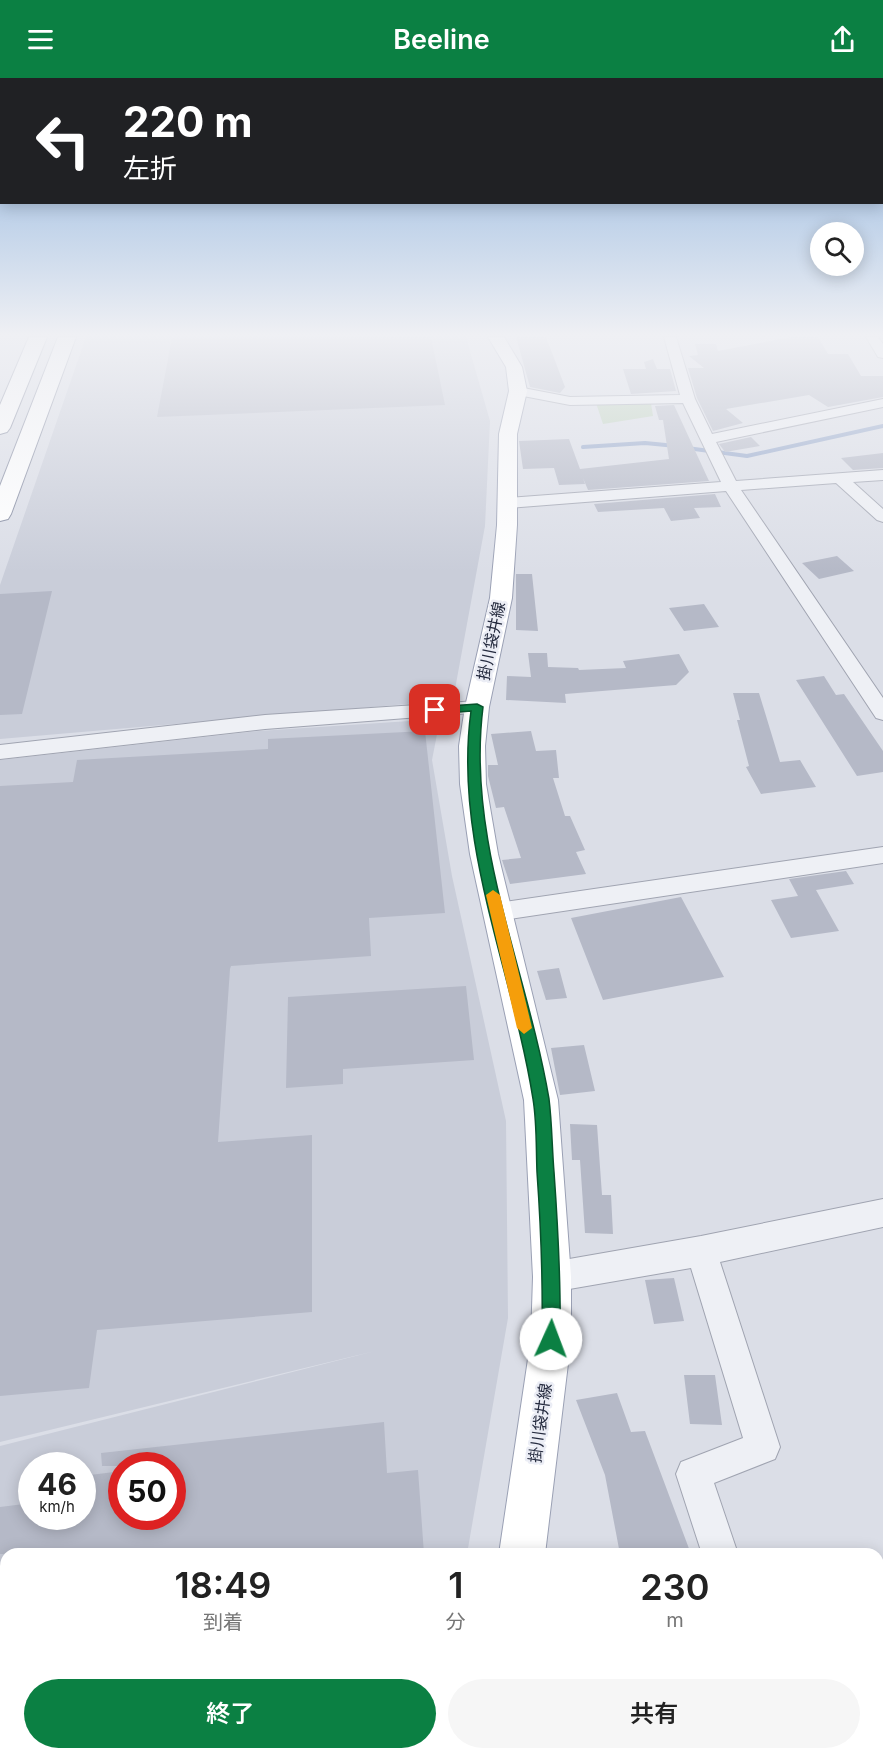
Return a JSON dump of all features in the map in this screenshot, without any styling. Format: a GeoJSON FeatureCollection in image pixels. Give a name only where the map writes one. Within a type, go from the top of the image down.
{"type":"FeatureCollection","features":[{"type":"Feature","properties":{"kind":"highway"},"geometry":{"type":"LineString","coordinates":[[0,514],[37,415]]}},
{"type":"Feature","properties":{"kind":"main road","name":"掛川袋井線"},"geometry":{"type":"LineString","coordinates":[[512,415],[508,434],[508,503],[501,598],[477,707],[472,746],[473,784],[497,912],[541,1100],[552,1277],[551,1339],[523,1548]]}},
{"type":"Feature","properties":{"kind":"street"},"geometry":{"type":"LineString","coordinates":[[697,415],[732,487],[883,713]]}},
{"type":"Feature","properties":{"kind":"street"},"geometry":{"type":"LineString","coordinates":[[710,439],[823,415]]}},
{"type":"Feature","properties":{"kind":"street"},"geometry":{"type":"LineString","coordinates":[[508,503],[883,475]]}},
{"type":"Feature","properties":{"kind":"street"},"geometry":{"type":"LineString","coordinates":[[840,479],[883,517]]}},
{"type":"Feature","properties":{"kind":"street"},"geometry":{"type":"LineString","coordinates":[[0,752],[265,722],[477,707]]}},
{"type":"Feature","properties":{"kind":"street"},"geometry":{"type":"LineString","coordinates":[[497,912],[883,855]]}},
{"type":"Feature","properties":{"kind":"street"},"geometry":{"type":"LineString","coordinates":[[552,1277],[701,1251],[883,1213]]}},
{"type":"Feature","properties":{"kind":"street"},"geometry":{"type":"LineString","coordinates":[[701,1251],[763,1447],[693,1474],[718,1548]]}},
{"type":"Feature","properties":{"kind":"shaded area"},"geometry":{"type":"Polygon","coordinates":[[[59,415],[488,415],[485,526],[453,700],[0,739],[0,585],[59,415]]]}},
{"type":"Feature","properties":{"kind":"shaded area"},"geometry":{"type":"Polygon","coordinates":[[[440,719],[432,760],[452,876],[506,1121],[508,1318],[468,1548],[0,1548],[0,1446],[375,1351],[0,1442],[0,760],[259,731],[440,719]]]}},
{"type":"Feature","properties":{"kind":"green space"},"geometry":{"type":"Polygon","coordinates":[[[600,415],[653,415],[653,416],[603,424],[600,415]]]}},
{"type":"Feature","properties":{"kind":"building"},"geometry":{"type":"Polygon","coordinates":[[[157,415],[194,415],[157,417],[157,415]]]}},
{"type":"Feature","properties":{"kind":"building"},"geometry":{"type":"Polygon","coordinates":[[[658,415],[679,415],[709,481],[588,490],[583,478],[585,484],[559,485],[554,468],[523,469],[519,441],[569,439],[580,469],[669,459],[663,420],[659,420],[658,415]]]}},
{"type":"Feature","properties":{"kind":"building"},"geometry":{"type":"Polygon","coordinates":[[[705,415],[734,415],[743,423],[713,431],[705,415]]]}},
{"type":"Feature","properties":{"kind":"building"},"geometry":{"type":"Polygon","coordinates":[[[751,437],[760,446],[725,452],[719,444],[751,437]]]}},
{"type":"Feature","properties":{"kind":"building"},"geometry":{"type":"Polygon","coordinates":[[[883,453],[883,468],[853,470],[841,458],[883,453]]]}},
{"type":"Feature","properties":{"kind":"building"},"geometry":{"type":"Polygon","coordinates":[[[715,494],[721,507],[694,508],[700,518],[671,521],[664,508],[598,512],[594,504],[715,494]]]}},
{"type":"Feature","properties":{"kind":"building"},"geometry":{"type":"Polygon","coordinates":[[[837,556],[854,571],[819,579],[802,563],[837,556]]]}},
{"type":"Feature","properties":{"kind":"building"},"geometry":{"type":"Polygon","coordinates":[[[516,574],[532,574],[538,631],[516,630],[516,574]]]}},
{"type":"Feature","properties":{"kind":"building"},"geometry":{"type":"Polygon","coordinates":[[[52,591],[22,714],[0,715],[0,594],[52,591]]]}},
{"type":"Feature","properties":{"kind":"building"},"geometry":{"type":"Polygon","coordinates":[[[704,604],[719,627],[684,631],[669,608],[704,604]]]}},
{"type":"Feature","properties":{"kind":"building"},"geometry":{"type":"Polygon","coordinates":[[[528,653],[547,653],[548,667],[578,668],[579,670],[626,668],[623,661],[679,654],[689,672],[676,685],[565,694],[566,703],[506,700],[507,676],[531,677],[528,653]]]}},
{"type":"Feature","properties":{"kind":"building"},"geometry":{"type":"Polygon","coordinates":[[[824,676],[836,695],[844,694],[883,751],[883,772],[857,776],[796,680],[824,676]]]}},
{"type":"Feature","properties":{"kind":"building"},"geometry":{"type":"Polygon","coordinates":[[[733,693],[759,693],[780,762],[800,760],[816,787],[761,794],[746,767],[749,766],[737,720],[740,720],[733,693]]]}},
{"type":"Feature","properties":{"kind":"building"},"geometry":{"type":"Polygon","coordinates":[[[425,731],[445,913],[369,918],[371,956],[231,966],[230,969],[218,1142],[312,1135],[312,1312],[97,1330],[89,1388],[0,1396],[0,786],[73,782],[77,760],[268,749],[268,739],[425,731]]]}},
{"type":"Feature","properties":{"kind":"building"},"geometry":{"type":"Polygon","coordinates":[[[531,731],[536,751],[556,750],[559,778],[553,778],[565,816],[570,816],[585,850],[576,852],[586,874],[510,884],[502,860],[521,858],[504,807],[496,808],[488,776],[488,765],[498,765],[491,734],[531,731]]]}},
{"type":"Feature","properties":{"kind":"building"},"geometry":{"type":"Polygon","coordinates":[[[846,871],[854,884],[816,890],[839,931],[791,938],[771,900],[798,896],[789,879],[846,871]]]}},
{"type":"Feature","properties":{"kind":"building"},"geometry":{"type":"Polygon","coordinates":[[[681,897],[724,977],[603,1000],[571,918],[681,897]]]}},
{"type":"Feature","properties":{"kind":"building"},"geometry":{"type":"Polygon","coordinates":[[[559,968],[567,998],[546,1000],[537,971],[559,968]]]}},
{"type":"Feature","properties":{"kind":"building"},"geometry":{"type":"Polygon","coordinates":[[[466,986],[474,1060],[343,1069],[343,1084],[286,1088],[288,997],[466,986]]]}},
{"type":"Feature","properties":{"kind":"building"},"geometry":{"type":"Polygon","coordinates":[[[584,1045],[595,1091],[560,1095],[551,1048],[584,1045]]]}},
{"type":"Feature","properties":{"kind":"building"},"geometry":{"type":"Polygon","coordinates":[[[570,1124],[597,1125],[602,1195],[611,1195],[613,1234],[585,1233],[580,1160],[572,1160],[570,1124]]]}},
{"type":"Feature","properties":{"kind":"building"},"geometry":{"type":"Polygon","coordinates":[[[674,1278],[684,1321],[654,1324],[645,1280],[674,1278]]]}},
{"type":"Feature","properties":{"kind":"building"},"geometry":{"type":"Polygon","coordinates":[[[684,1375],[715,1375],[722,1425],[690,1424],[684,1375]]]}},
{"type":"Feature","properties":{"kind":"building"},"geometry":{"type":"Polygon","coordinates":[[[617,1393],[631,1432],[645,1431],[689,1548],[619,1548],[605,1475],[576,1400],[617,1393]]]}},
{"type":"Feature","properties":{"kind":"building"},"geometry":{"type":"Polygon","coordinates":[[[384,1422],[387,1473],[418,1470],[424,1548],[0,1548],[0,1507],[18,1505],[18,1530],[96,1530],[96,1474],[108,1473],[108,1530],[186,1530],[186,1452],[110,1452],[384,1422]]]}},
{"type":"Feature","properties":{"kind":"building"},"geometry":{"type":"Polygon","coordinates":[[[108,1452],[108,1466],[102,1466],[101,1453],[108,1452]]]}},
{"type":"Feature","properties":{"kind":"waterway"},"geometry":{"type":"LineString","coordinates":[[687,448],[747,456],[883,426]]}},
{"type":"Feature","properties":{"kind":"waterway"},"geometry":{"type":"LineString","coordinates":[[583,447],[645,443],[676,446]]}},
{"type":"Feature","properties":{"kind":"slow traffic"},"geometry":{"type":"LineString","coordinates":[[493,895],[524,1028]]}},
{"type":"Feature","properties":{"kind":"route"},"geometry":{"type":"LineString","coordinates":[[435,710],[477,707],[472,746],[473,784],[484,854],[541,1100],[552,1277],[551,1339]]}}]}
